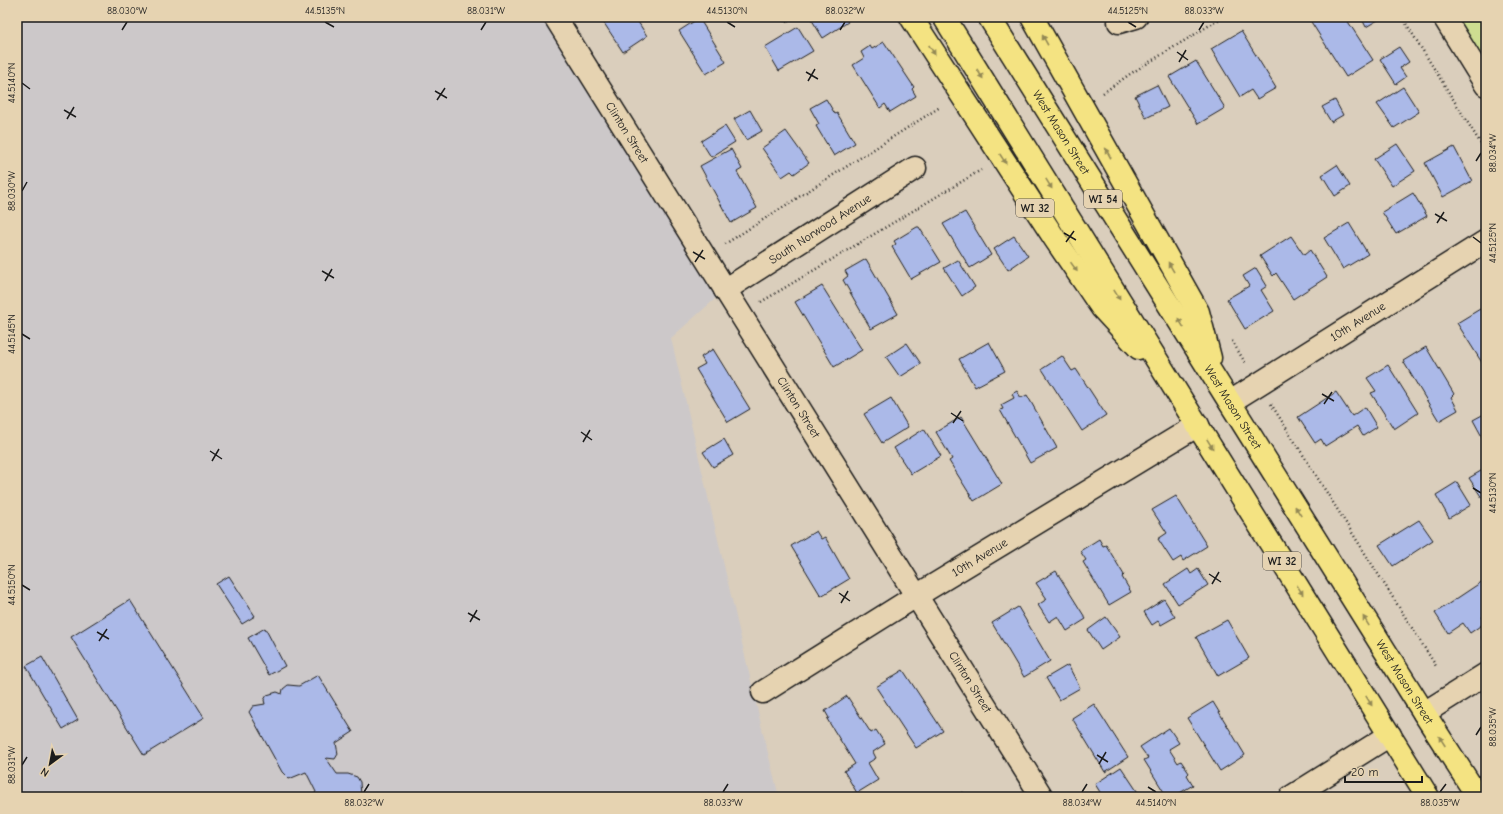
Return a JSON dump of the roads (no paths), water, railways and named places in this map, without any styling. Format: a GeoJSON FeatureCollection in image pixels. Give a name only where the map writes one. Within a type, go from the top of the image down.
{"type":"FeatureCollection","features":[{"type":"Feature","properties":{"kind":"main road","name":"WI 32"},"geometry":{"type":"LineString","coordinates":[[911,17],[1055,239],[1102,308],[1175,387],[1428,797]]}},
{"type":"Feature","properties":{"kind":"main road","name":"WI 54"},"geometry":{"type":"LineString","coordinates":[[944,17],[1175,387]]}},
{"type":"Feature","properties":{"kind":"main road","name":"West Mason Street"},"geometry":{"type":"LineString","coordinates":[[989,17],[1478,797]]}},
{"type":"Feature","properties":{"kind":"main road"},"geometry":{"type":"LineString","coordinates":[[1032,17],[1198,312],[1216,380]]}},
{"type":"Feature","properties":{"kind":"street","name":"Clinton Street"},"geometry":{"type":"LineString","coordinates":[[555,17],[1042,797]]}},
{"type":"Feature","properties":{"kind":"street"},"geometry":{"type":"LineString","coordinates":[[1444,17],[1486,85]]}},
{"type":"Feature","properties":{"kind":"street","name":"South Norwood Avenue"},"geometry":{"type":"LineString","coordinates":[[725,290],[915,168]]}},
{"type":"Feature","properties":{"kind":"street","name":"10th Avenue"},"geometry":{"type":"LineString","coordinates":[[1230,402],[1486,241]]}},
{"type":"Feature","properties":{"kind":"street","name":"10th Avenue"},"geometry":{"type":"LineString","coordinates":[[763,692],[916,596],[1198,425]]}},
{"type":"Feature","properties":{"kind":"street"},"geometry":{"type":"LineString","coordinates":[[1424,713],[1486,674]]}},
{"type":"Feature","properties":{"kind":"street"},"geometry":{"type":"LineString","coordinates":[[1291,797],[1390,735]]}}]}
